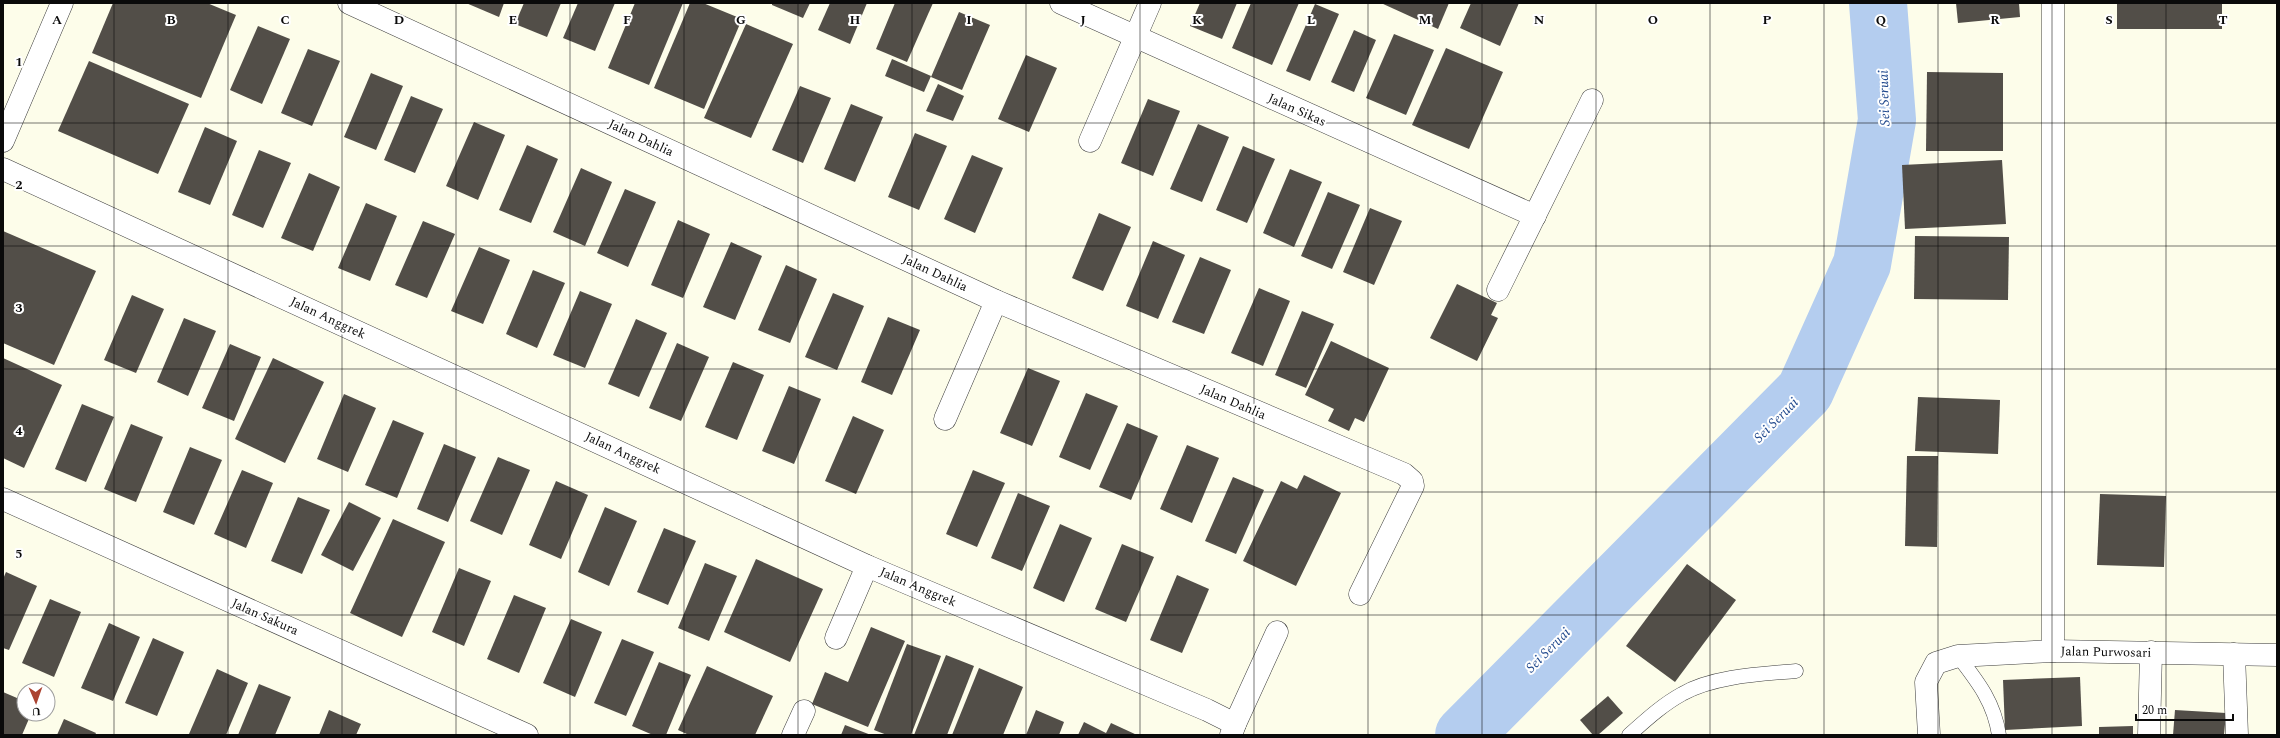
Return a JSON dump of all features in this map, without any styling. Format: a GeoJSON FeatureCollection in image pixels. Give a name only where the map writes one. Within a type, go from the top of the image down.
{"type":"FeatureCollection","features":[{"type":"Feature","properties":{"kind":"street"},"geometry":{"type":"LineString","coordinates":[[3,141],[62,3]]}},
{"type":"Feature","properties":{"kind":"street","name":"Jalan Dahlia"},"geometry":{"type":"LineString","coordinates":[[348,3],[996,301],[1409,477],[1413,486],[1360,594]]}},
{"type":"Feature","properties":{"kind":"street","name":"Jalan Sikas"},"geometry":{"type":"LineString","coordinates":[[1061,3],[1534,216]]}},
{"type":"Feature","properties":{"kind":"street"},"geometry":{"type":"LineString","coordinates":[[1090,141],[1134,36],[1150,3]]}},
{"type":"Feature","properties":{"kind":"street"},"geometry":{"type":"LineString","coordinates":[[2052,3],[2053,651]]}},
{"type":"Feature","properties":{"kind":"street"},"geometry":{"type":"LineString","coordinates":[[1498,290],[1592,100]]}},
{"type":"Feature","properties":{"kind":"street","name":"Jalan Anggrek"},"geometry":{"type":"LineString","coordinates":[[3,169],[867,566],[1193,704],[1233,730]]}},
{"type":"Feature","properties":{"kind":"street"},"geometry":{"type":"LineString","coordinates":[[945,419],[996,301]]}},
{"type":"Feature","properties":{"kind":"street","name":"Jalan Sakura"},"geometry":{"type":"LineString","coordinates":[[3,499],[527,735]]}},
{"type":"Feature","properties":{"kind":"street"},"geometry":{"type":"LineString","coordinates":[[836,638],[867,566]]}},
{"type":"Feature","properties":{"kind":"street"},"geometry":{"type":"LineString","coordinates":[[1233,730],[1277,632]]}},
{"type":"Feature","properties":{"kind":"street","name":"Jalan Purwosari"},"geometry":{"type":"LineString","coordinates":[[1929,735],[1926,682],[1936,663],[1958,656],[2053,651],[2277,655]]}},
{"type":"Feature","properties":{"kind":"street"},"geometry":{"type":"LineString","coordinates":[[2149,735],[2151,652]]}},
{"type":"Feature","properties":{"kind":"street"},"geometry":{"type":"LineString","coordinates":[[2234,654],[2237,735]]}},
{"type":"Feature","properties":{"kind":"street"},"geometry":{"type":"LineString","coordinates":[[793,735],[804,711]]}},
{"type":"Feature","properties":{"kind":"lane"},"geometry":{"type":"LineString","coordinates":[[1958,656],[1984,689],[1998,726],[1999,735]]}},
{"type":"Feature","properties":{"kind":"lane"},"geometry":{"type":"LineString","coordinates":[[1628,735],[1660,707],[1684,693],[1733,679],[1796,671]]}},
{"type":"Feature","properties":{"kind":"building"},"geometry":{"type":"Polygon","coordinates":[[[113,3],[207,3],[236,15],[201,98],[92,53],[113,3]]]}},
{"type":"Feature","properties":{"kind":"building"},"geometry":{"type":"Polygon","coordinates":[[[466,3],[504,3],[499,17],[466,3]]]}},
{"type":"Feature","properties":{"kind":"building"},"geometry":{"type":"Polygon","coordinates":[[[524,3],[561,3],[547,37],[515,24],[524,3]]]}},
{"type":"Feature","properties":{"kind":"building"},"geometry":{"type":"Polygon","coordinates":[[[578,3],[615,3],[595,51],[563,38],[578,3]]]}},
{"type":"Feature","properties":{"kind":"building"},"geometry":{"type":"Polygon","coordinates":[[[635,3],[683,3],[649,85],[608,68],[635,3]]]}},
{"type":"Feature","properties":{"kind":"building"},"geometry":{"type":"Polygon","coordinates":[[[690,3],[703,3],[742,19],[704,109],[654,88],[690,3]]]}},
{"type":"Feature","properties":{"kind":"building"},"geometry":{"type":"Polygon","coordinates":[[[772,3],[810,3],[803,18],[772,5],[772,3]]]}},
{"type":"Feature","properties":{"kind":"building"},"geometry":{"type":"Polygon","coordinates":[[[830,3],[867,3],[850,44],[818,30],[830,3]]]}},
{"type":"Feature","properties":{"kind":"building"},"geometry":{"type":"Polygon","coordinates":[[[895,3],[933,3],[907,62],[876,49],[895,3]]]}},
{"type":"Feature","properties":{"kind":"building"},"geometry":{"type":"Polygon","coordinates":[[[1200,3],[1237,3],[1222,39],[1190,26],[1200,3]]]}},
{"type":"Feature","properties":{"kind":"building"},"geometry":{"type":"Polygon","coordinates":[[[1251,3],[1299,3],[1272,65],[1232,48],[1251,3]]]}},
{"type":"Feature","properties":{"kind":"building"},"geometry":{"type":"Polygon","coordinates":[[[1381,3],[1449,3],[1438,29],[1381,3]]]}},
{"type":"Feature","properties":{"kind":"building"},"geometry":{"type":"Polygon","coordinates":[[[1471,3],[1519,3],[1500,46],[1460,28],[1471,3]]]}},
{"type":"Feature","properties":{"kind":"building"},"geometry":{"type":"Polygon","coordinates":[[[1956,3],[2019,3],[2020,17],[1958,23],[1956,3]]]}},
{"type":"Feature","properties":{"kind":"building"},"geometry":{"type":"Polygon","coordinates":[[[2117,3],[2222,3],[2222,29],[2117,29],[2117,3]]]}},
{"type":"Feature","properties":{"kind":"building"},"geometry":{"type":"Polygon","coordinates":[[[1315,4],[1339,14],[1310,81],[1286,71],[1315,4]]]}},
{"type":"Feature","properties":{"kind":"building"},"geometry":{"type":"Polygon","coordinates":[[[959,12],[990,25],[962,90],[931,77],[959,12]]]}},
{"type":"Feature","properties":{"kind":"building"},"geometry":{"type":"Polygon","coordinates":[[[746,24],[793,44],[751,138],[704,118],[746,24]]]}},
{"type":"Feature","properties":{"kind":"building"},"geometry":{"type":"Polygon","coordinates":[[[258,26],[290,39],[262,104],[230,90],[258,26]]]}},
{"type":"Feature","properties":{"kind":"building"},"geometry":{"type":"Polygon","coordinates":[[[1354,30],[1376,40],[1354,92],[1331,82],[1354,30]]]}},
{"type":"Feature","properties":{"kind":"building"},"geometry":{"type":"Polygon","coordinates":[[[1394,34],[1434,50],[1406,115],[1366,98],[1394,34]]]}},
{"type":"Feature","properties":{"kind":"building"},"geometry":{"type":"Polygon","coordinates":[[[1446,48],[1503,72],[1469,149],[1412,125],[1446,48]]]}},
{"type":"Feature","properties":{"kind":"building"},"geometry":{"type":"Polygon","coordinates":[[[308,49],[340,61],[312,126],[281,113],[308,49]]]}},
{"type":"Feature","properties":{"kind":"building"},"geometry":{"type":"Polygon","coordinates":[[[1026,55],[1057,68],[1029,132],[998,119],[1026,55]]]}},
{"type":"Feature","properties":{"kind":"building"},"geometry":{"type":"Polygon","coordinates":[[[892,59],[931,76],[924,92],[885,76],[892,59]]]}},
{"type":"Feature","properties":{"kind":"building"},"geometry":{"type":"Polygon","coordinates":[[[89,61],[189,104],[158,174],[58,131],[89,61]]]}},
{"type":"Feature","properties":{"kind":"building"},"geometry":{"type":"Polygon","coordinates":[[[1927,72],[2003,73],[2003,151],[1926,151],[1927,72]]]}},
{"type":"Feature","properties":{"kind":"building"},"geometry":{"type":"Polygon","coordinates":[[[371,73],[403,86],[376,150],[344,137],[371,73]]]}},
{"type":"Feature","properties":{"kind":"building"},"geometry":{"type":"Polygon","coordinates":[[[938,84],[964,96],[953,121],[926,111],[938,84]]]}},
{"type":"Feature","properties":{"kind":"building"},"geometry":{"type":"Polygon","coordinates":[[[800,86],[831,98],[803,163],[772,150],[800,86]]]}},
{"type":"Feature","properties":{"kind":"building"},"geometry":{"type":"Polygon","coordinates":[[[411,96],[443,109],[415,173],[384,160],[411,96]]]}},
{"type":"Feature","properties":{"kind":"building"},"geometry":{"type":"Polygon","coordinates":[[[1148,99],[1180,111],[1153,176],[1121,163],[1148,99]]]}},
{"type":"Feature","properties":{"kind":"building"},"geometry":{"type":"Polygon","coordinates":[[[851,104],[883,117],[855,182],[824,169],[851,104]]]}},
{"type":"Feature","properties":{"kind":"building"},"geometry":{"type":"Polygon","coordinates":[[[474,122],[505,135],[478,200],[446,186],[474,122]]]}},
{"type":"Feature","properties":{"kind":"building"},"geometry":{"type":"Polygon","coordinates":[[[1198,124],[1229,137],[1202,202],[1170,189],[1198,124]]]}},
{"type":"Feature","properties":{"kind":"building"},"geometry":{"type":"Polygon","coordinates":[[[205,127],[237,141],[210,205],[178,192],[205,127]]]}},
{"type":"Feature","properties":{"kind":"building"},"geometry":{"type":"Polygon","coordinates":[[[915,133],[947,146],[919,210],[888,197],[915,133]]]}},
{"type":"Feature","properties":{"kind":"building"},"geometry":{"type":"Polygon","coordinates":[[[527,145],[558,159],[531,223],[499,210],[527,145]]]}},
{"type":"Feature","properties":{"kind":"building"},"geometry":{"type":"Polygon","coordinates":[[[1243,146],[1275,159],[1247,223],[1216,210],[1243,146]]]}},
{"type":"Feature","properties":{"kind":"building"},"geometry":{"type":"Polygon","coordinates":[[[259,150],[291,163],[263,228],[232,215],[259,150]]]}},
{"type":"Feature","properties":{"kind":"building"},"geometry":{"type":"Polygon","coordinates":[[[972,155],[1003,168],[975,233],[944,219],[972,155]]]}},
{"type":"Feature","properties":{"kind":"building"},"geometry":{"type":"Polygon","coordinates":[[[2002,160],[2006,224],[1905,229],[1902,165],[2002,160]]]}},
{"type":"Feature","properties":{"kind":"building"},"geometry":{"type":"Polygon","coordinates":[[[581,168],[612,182],[585,246],[553,232],[581,168]]]}},
{"type":"Feature","properties":{"kind":"building"},"geometry":{"type":"Polygon","coordinates":[[[1290,169],[1322,182],[1294,247],[1263,233],[1290,169]]]}},
{"type":"Feature","properties":{"kind":"building"},"geometry":{"type":"Polygon","coordinates":[[[309,173],[340,187],[313,251],[281,238],[309,173]]]}},
{"type":"Feature","properties":{"kind":"building"},"geometry":{"type":"Polygon","coordinates":[[[625,189],[656,202],[628,267],[597,253],[625,189]]]}},
{"type":"Feature","properties":{"kind":"building"},"geometry":{"type":"Polygon","coordinates":[[[1328,192],[1360,205],[1332,269],[1301,256],[1328,192]]]}},
{"type":"Feature","properties":{"kind":"building"},"geometry":{"type":"Polygon","coordinates":[[[366,203],[397,216],[370,281],[338,268],[366,203]]]}},
{"type":"Feature","properties":{"kind":"building"},"geometry":{"type":"Polygon","coordinates":[[[1370,208],[1402,221],[1374,285],[1343,272],[1370,208]]]}},
{"type":"Feature","properties":{"kind":"building"},"geometry":{"type":"Polygon","coordinates":[[[1099,213],[1131,227],[1103,291],[1072,278],[1099,213]]]}},
{"type":"Feature","properties":{"kind":"building"},"geometry":{"type":"Polygon","coordinates":[[[678,220],[710,234],[683,298],[651,285],[678,220]]]}},
{"type":"Feature","properties":{"kind":"building"},"geometry":{"type":"Polygon","coordinates":[[[423,221],[455,234],[427,298],[395,285],[423,221]]]}},
{"type":"Feature","properties":{"kind":"building"},"geometry":{"type":"Polygon","coordinates":[[[3,231],[96,271],[54,365],[3,343],[3,231]]]}},
{"type":"Feature","properties":{"kind":"building"},"geometry":{"type":"Polygon","coordinates":[[[1915,236],[2009,237],[2008,300],[1914,299],[1915,236]]]}},
{"type":"Feature","properties":{"kind":"building"},"geometry":{"type":"Polygon","coordinates":[[[1153,241],[1185,255],[1158,319],[1126,306],[1153,241]]]}},
{"type":"Feature","properties":{"kind":"building"},"geometry":{"type":"Polygon","coordinates":[[[731,242],[762,256],[735,320],[703,307],[731,242]]]}},
{"type":"Feature","properties":{"kind":"building"},"geometry":{"type":"Polygon","coordinates":[[[479,247],[510,260],[483,324],[451,311],[479,247]]]}},
{"type":"Feature","properties":{"kind":"building"},"geometry":{"type":"Polygon","coordinates":[[[1200,257],[1231,270],[1204,334],[1172,322],[1200,257]]]}},
{"type":"Feature","properties":{"kind":"building"},"geometry":{"type":"Polygon","coordinates":[[[786,265],[817,279],[790,343],[758,330],[786,265]]]}},
{"type":"Feature","properties":{"kind":"building"},"geometry":{"type":"Polygon","coordinates":[[[533,270],[565,283],[537,348],[506,334],[533,270]]]}},
{"type":"Feature","properties":{"kind":"building"},"geometry":{"type":"Polygon","coordinates":[[[1457,284],[1497,303],[1491,315],[1498,318],[1477,361],[1430,338],[1457,284]]]}},
{"type":"Feature","properties":{"kind":"building"},"geometry":{"type":"Polygon","coordinates":[[[1259,288],[1290,301],[1263,366],[1231,353],[1259,288]]]}},
{"type":"Feature","properties":{"kind":"building"},"geometry":{"type":"Polygon","coordinates":[[[580,291],[612,304],[585,368],[553,355],[580,291]]]}},
{"type":"Feature","properties":{"kind":"building"},"geometry":{"type":"Polygon","coordinates":[[[833,293],[864,306],[837,370],[805,357],[833,293]]]}},
{"type":"Feature","properties":{"kind":"building"},"geometry":{"type":"Polygon","coordinates":[[[132,295],[164,309],[136,373],[104,360],[132,295]]]}},
{"type":"Feature","properties":{"kind":"building"},"geometry":{"type":"Polygon","coordinates":[[[1302,311],[1334,324],[1306,388],[1275,375],[1302,311]]]}},
{"type":"Feature","properties":{"kind":"building"},"geometry":{"type":"Polygon","coordinates":[[[888,317],[920,330],[892,395],[861,382],[888,317]]]}},
{"type":"Feature","properties":{"kind":"building"},"geometry":{"type":"Polygon","coordinates":[[[184,318],[216,331],[188,396],[157,382],[184,318]]]}},
{"type":"Feature","properties":{"kind":"building"},"geometry":{"type":"Polygon","coordinates":[[[636,319],[667,333],[639,397],[608,384],[636,319]]]}},
{"type":"Feature","properties":{"kind":"building"},"geometry":{"type":"Polygon","coordinates":[[[1331,341],[1389,368],[1364,422],[1355,418],[1349,431],[1328,421],[1334,409],[1305,395],[1331,341]]]}},
{"type":"Feature","properties":{"kind":"building"},"geometry":{"type":"Polygon","coordinates":[[[677,343],[709,357],[681,421],[649,408],[677,343]]]}},
{"type":"Feature","properties":{"kind":"building"},"geometry":{"type":"Polygon","coordinates":[[[230,344],[261,357],[234,421],[202,408],[230,344]]]}},
{"type":"Feature","properties":{"kind":"building"},"geometry":{"type":"Polygon","coordinates":[[[3,358],[62,385],[24,468],[3,458],[3,358]]]}},
{"type":"Feature","properties":{"kind":"building"},"geometry":{"type":"Polygon","coordinates":[[[273,358],[324,382],[285,463],[235,439],[273,358]]]}},
{"type":"Feature","properties":{"kind":"building"},"geometry":{"type":"Polygon","coordinates":[[[733,362],[764,375],[737,440],[705,427],[733,362]]]}},
{"type":"Feature","properties":{"kind":"building"},"geometry":{"type":"Polygon","coordinates":[[[1028,368],[1060,381],[1032,446],[1000,433],[1028,368]]]}},
{"type":"Feature","properties":{"kind":"building"},"geometry":{"type":"Polygon","coordinates":[[[789,386],[821,399],[794,464],[762,451],[789,386]]]}},
{"type":"Feature","properties":{"kind":"building"},"geometry":{"type":"Polygon","coordinates":[[[1086,393],[1118,406],[1090,470],[1059,457],[1086,393]]]}},
{"type":"Feature","properties":{"kind":"building"},"geometry":{"type":"Polygon","coordinates":[[[344,394],[376,408],[348,472],[317,459],[344,394]]]}},
{"type":"Feature","properties":{"kind":"building"},"geometry":{"type":"Polygon","coordinates":[[[1918,397],[2000,400],[1998,454],[1915,451],[1918,397]]]}},
{"type":"Feature","properties":{"kind":"building"},"geometry":{"type":"Polygon","coordinates":[[[82,404],[114,417],[86,482],[55,469],[82,404]]]}},
{"type":"Feature","properties":{"kind":"building"},"geometry":{"type":"Polygon","coordinates":[[[853,416],[884,430],[856,494],[825,481],[853,416]]]}},
{"type":"Feature","properties":{"kind":"building"},"geometry":{"type":"Polygon","coordinates":[[[393,420],[424,433],[397,498],[365,485],[393,420]]]}},
{"type":"Feature","properties":{"kind":"building"},"geometry":{"type":"Polygon","coordinates":[[[1127,423],[1158,436],[1131,500],[1099,487],[1127,423]]]}},
{"type":"Feature","properties":{"kind":"building"},"geometry":{"type":"Polygon","coordinates":[[[131,424],[163,437],[136,502],[104,489],[131,424]]]}},
{"type":"Feature","properties":{"kind":"building"},"geometry":{"type":"Polygon","coordinates":[[[444,444],[476,457],[448,522],[417,509],[444,444]]]}},
{"type":"Feature","properties":{"kind":"building"},"geometry":{"type":"Polygon","coordinates":[[[1187,445],[1219,458],[1192,523],[1160,509],[1187,445]]]}},
{"type":"Feature","properties":{"kind":"building"},"geometry":{"type":"Polygon","coordinates":[[[190,447],[222,460],[194,525],[163,512],[190,447]]]}},
{"type":"Feature","properties":{"kind":"building"},"geometry":{"type":"Polygon","coordinates":[[[1907,456],[1938,456],[1937,547],[1905,546],[1907,456]]]}},
{"type":"Feature","properties":{"kind":"building"},"geometry":{"type":"Polygon","coordinates":[[[498,457],[530,470],[502,535],[470,521],[498,457]]]}},
{"type":"Feature","properties":{"kind":"building"},"geometry":{"type":"Polygon","coordinates":[[[242,470],[273,483],[246,548],[214,534],[242,470]]]}},
{"type":"Feature","properties":{"kind":"building"},"geometry":{"type":"Polygon","coordinates":[[[973,470],[1005,483],[977,547],[946,534],[973,470]]]}},
{"type":"Feature","properties":{"kind":"building"},"geometry":{"type":"Polygon","coordinates":[[[1304,475],[1341,493],[1296,586],[1243,561],[1281,481],[1297,489],[1304,475]]]}},
{"type":"Feature","properties":{"kind":"building"},"geometry":{"type":"Polygon","coordinates":[[[1233,477],[1264,490],[1236,554],[1205,541],[1233,477]]]}},
{"type":"Feature","properties":{"kind":"building"},"geometry":{"type":"Polygon","coordinates":[[[556,481],[588,495],[561,559],[529,545],[556,481]]]}},
{"type":"Feature","properties":{"kind":"building"},"geometry":{"type":"Polygon","coordinates":[[[1018,493],[1050,506],[1022,571],[991,558],[1018,493]]]}},
{"type":"Feature","properties":{"kind":"building"},"geometry":{"type":"Polygon","coordinates":[[[2100,494],[2166,496],[2164,567],[2097,565],[2100,494]]]}},
{"type":"Feature","properties":{"kind":"building"},"geometry":{"type":"Polygon","coordinates":[[[298,497],[330,510],[302,574],[271,561],[298,497]]]}},
{"type":"Feature","properties":{"kind":"building"},"geometry":{"type":"Polygon","coordinates":[[[349,502],[381,518],[353,571],[321,555],[349,502]]]}},
{"type":"Feature","properties":{"kind":"building"},"geometry":{"type":"Polygon","coordinates":[[[605,507],[637,521],[609,586],[578,572],[605,507]]]}},
{"type":"Feature","properties":{"kind":"building"},"geometry":{"type":"Polygon","coordinates":[[[393,519],[445,542],[402,637],[350,613],[393,519]]]}},
{"type":"Feature","properties":{"kind":"building"},"geometry":{"type":"Polygon","coordinates":[[[1060,524],[1092,538],[1064,602],[1033,588],[1060,524]]]}},
{"type":"Feature","properties":{"kind":"building"},"geometry":{"type":"Polygon","coordinates":[[[664,528],[696,541],[668,605],[637,592],[664,528]]]}},
{"type":"Feature","properties":{"kind":"building"},"geometry":{"type":"Polygon","coordinates":[[[1122,544],[1154,557],[1126,622],[1095,609],[1122,544]]]}},
{"type":"Feature","properties":{"kind":"building"},"geometry":{"type":"Polygon","coordinates":[[[756,559],[823,589],[790,662],[724,632],[756,559]]]}},
{"type":"Feature","properties":{"kind":"building"},"geometry":{"type":"Polygon","coordinates":[[[705,563],[737,576],[709,641],[678,628],[705,563]]]}},
{"type":"Feature","properties":{"kind":"building"},"geometry":{"type":"Polygon","coordinates":[[[1687,564],[1736,600],[1675,682],[1626,646],[1687,564]]]}},
{"type":"Feature","properties":{"kind":"building"},"geometry":{"type":"Polygon","coordinates":[[[459,568],[491,581],[464,646],[432,632],[459,568]]]}},
{"type":"Feature","properties":{"kind":"building"},"geometry":{"type":"Polygon","coordinates":[[[6,572],[37,586],[9,650],[3,648],[3,579],[6,572]]]}},
{"type":"Feature","properties":{"kind":"building"},"geometry":{"type":"Polygon","coordinates":[[[1177,575],[1209,589],[1182,653],[1150,640],[1177,575]]]}},
{"type":"Feature","properties":{"kind":"building"},"geometry":{"type":"Polygon","coordinates":[[[514,595],[546,608],[519,673],[487,659],[514,595]]]}},
{"type":"Feature","properties":{"kind":"building"},"geometry":{"type":"Polygon","coordinates":[[[50,599],[81,612],[54,677],[22,663],[50,599]]]}},
{"type":"Feature","properties":{"kind":"building"},"geometry":{"type":"Polygon","coordinates":[[[571,619],[602,632],[575,697],[543,683],[571,619]]]}},
{"type":"Feature","properties":{"kind":"building"},"geometry":{"type":"Polygon","coordinates":[[[109,623],[140,637],[113,701],[81,688],[109,623]]]}},
{"type":"Feature","properties":{"kind":"building"},"geometry":{"type":"Polygon","coordinates":[[[871,627],[905,641],[868,727],[812,704],[825,672],[848,682],[871,627]]]}},
{"type":"Feature","properties":{"kind":"building"},"geometry":{"type":"Polygon","coordinates":[[[153,638],[184,652],[157,716],[125,703],[153,638]]]}},
{"type":"Feature","properties":{"kind":"building"},"geometry":{"type":"Polygon","coordinates":[[[622,639],[654,652],[626,716],[594,703],[622,639]]]}},
{"type":"Feature","properties":{"kind":"building"},"geometry":{"type":"Polygon","coordinates":[[[907,644],[941,656],[911,735],[887,735],[874,730],[907,644]]]}},
{"type":"Feature","properties":{"kind":"building"},"geometry":{"type":"Polygon","coordinates":[[[946,655],[974,666],[947,735],[914,735],[946,655]]]}},
{"type":"Feature","properties":{"kind":"building"},"geometry":{"type":"Polygon","coordinates":[[[659,662],[691,675],[666,735],[653,735],[632,726],[659,662]]]}},
{"type":"Feature","properties":{"kind":"building"},"geometry":{"type":"Polygon","coordinates":[[[707,666],[773,696],[755,735],[689,735],[678,730],[707,666]]]}},
{"type":"Feature","properties":{"kind":"building"},"geometry":{"type":"Polygon","coordinates":[[[979,668],[1023,687],[1003,735],[952,735],[979,668]]]}},
{"type":"Feature","properties":{"kind":"building"},"geometry":{"type":"Polygon","coordinates":[[[217,669],[248,683],[226,735],[189,734],[217,669]]]}},
{"type":"Feature","properties":{"kind":"building"},"geometry":{"type":"Polygon","coordinates":[[[2080,677],[2082,726],[2005,730],[2003,680],[2080,677]]]}},
{"type":"Feature","properties":{"kind":"building"},"geometry":{"type":"Polygon","coordinates":[[[259,684],[291,697],[275,735],[238,735],[259,684]]]}},
{"type":"Feature","properties":{"kind":"building"},"geometry":{"type":"Polygon","coordinates":[[[3,692],[16,698],[16,722],[28,722],[22,735],[3,735],[3,692]]]}},
{"type":"Feature","properties":{"kind":"building"},"geometry":{"type":"Polygon","coordinates":[[[1608,696],[1623,713],[1598,735],[1593,735],[1580,720],[1608,696]]]}},
{"type":"Feature","properties":{"kind":"building"},"geometry":{"type":"Polygon","coordinates":[[[329,710],[361,724],[356,735],[319,735],[329,710]]]}},
{"type":"Feature","properties":{"kind":"building"},"geometry":{"type":"Polygon","coordinates":[[[1036,710],[1064,722],[1059,735],[1026,735],[1036,710]]]}},
{"type":"Feature","properties":{"kind":"building"},"geometry":{"type":"Polygon","coordinates":[[[2175,710],[2226,713],[2224,735],[2173,735],[2175,710]]]}},
{"type":"Feature","properties":{"kind":"building"},"geometry":{"type":"Polygon","coordinates":[[[64,719],[96,733],[95,735],[57,735],[64,719]]]}},
{"type":"Feature","properties":{"kind":"building"},"geometry":{"type":"Polygon","coordinates":[[[1084,722],[1106,733],[1111,723],[1137,735],[1078,735],[1084,722]]]}},
{"type":"Feature","properties":{"kind":"building"},"geometry":{"type":"Polygon","coordinates":[[[845,725],[871,735],[841,735],[845,725]]]}},
{"type":"Feature","properties":{"kind":"building"},"geometry":{"type":"Polygon","coordinates":[[[2133,726],[2133,735],[2099,735],[2099,727],[2133,726]]]}},
{"type":"Feature","properties":{"kind":"waterway","name":"Sei Seruai"},"geometry":{"type":"LineString","coordinates":[[1464,735],[1805,391],[1862,264],[1887,120],[1878,3]]}}]}
